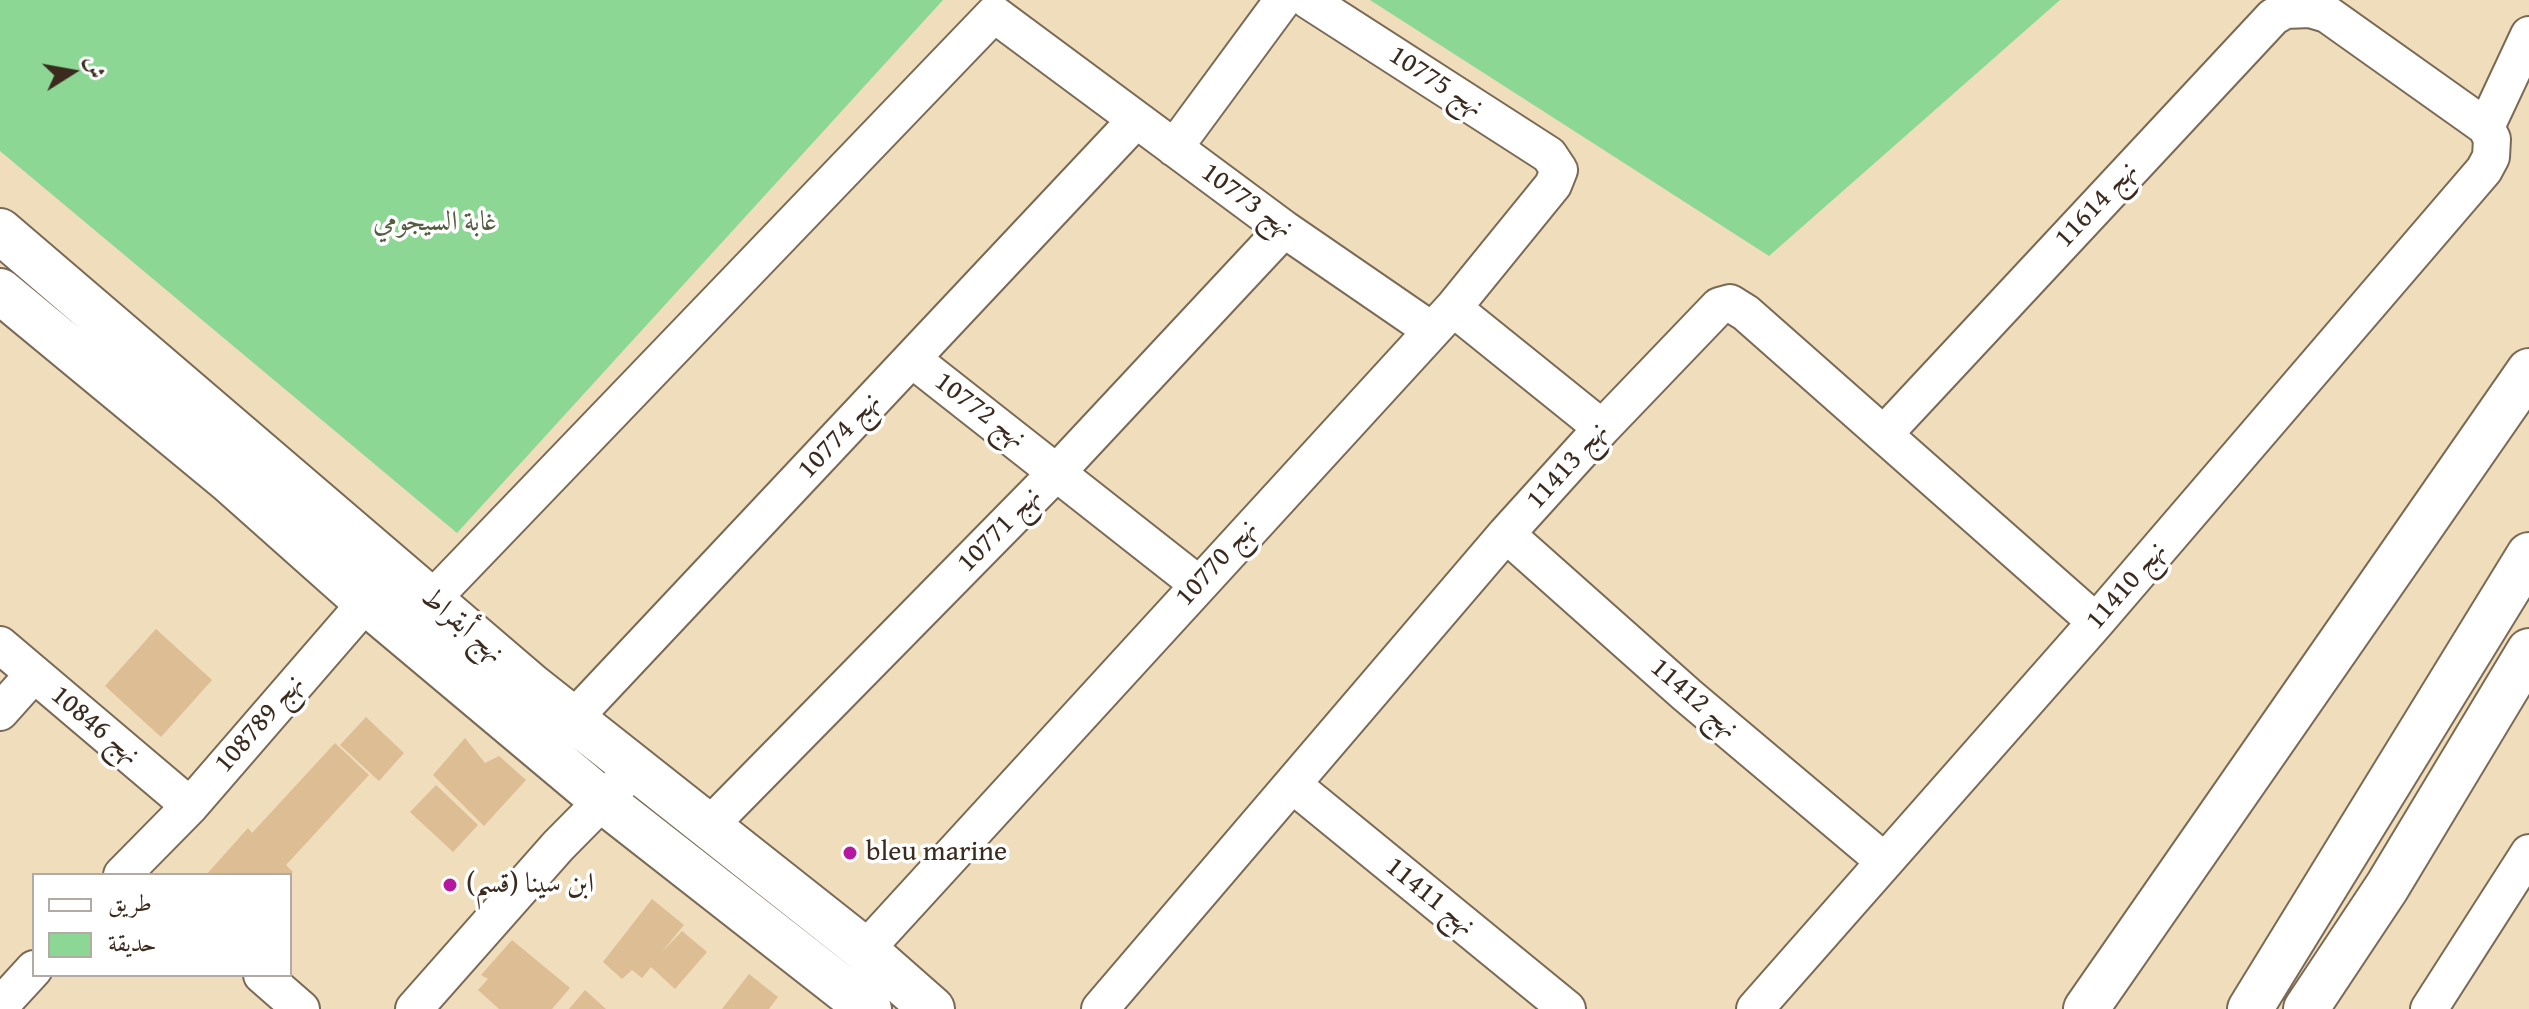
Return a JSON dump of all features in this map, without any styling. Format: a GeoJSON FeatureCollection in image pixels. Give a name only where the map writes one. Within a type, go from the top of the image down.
{"type":"FeatureCollection","features":[{"type":"Feature","properties":{"kind":"main road","name":"نهج أبقراط"},"geometry":{"type":"LineString","coordinates":[[0,231],[530,685],[709,826],[810,934],[869,1009]]}},
{"type":"Feature","properties":{"kind":"main road","name":"نهج أبقراط"},"geometry":{"type":"LineString","coordinates":[[0,291],[230,481],[366,602],[602,800],[810,934],[865,950],[932,1009]]}},
{"type":"Feature","properties":{"kind":"main road"},"geometry":{"type":"LineString","coordinates":[[2086,1009],[2529,371]]}},
{"type":"Feature","properties":{"kind":"main road"},"geometry":{"type":"LineString","coordinates":[[2250,1009],[2529,555]]}},
{"type":"Feature","properties":{"kind":"main road"},"geometry":{"type":"LineString","coordinates":[[2306,1009],[2387,887],[2529,651]]}},
{"type":"Feature","properties":{"kind":"street"},"geometry":{"type":"LineString","coordinates":[[1174,148],[1283,0]]}},
{"type":"Feature","properties":{"kind":"street","name":"نهج 10775"},"geometry":{"type":"LineString","coordinates":[[1308,0],[1549,155],[1559,170]]}},
{"type":"Feature","properties":{"kind":"street"},"geometry":{"type":"LineString","coordinates":[[432,599],[1000,7]]}},
{"type":"Feature","properties":{"kind":"street","name":"نهج 10773"},"geometry":{"type":"LineString","coordinates":[[1000,7],[1067,68],[1284,229],[1442,319],[1602,428]]}},
{"type":"Feature","properties":{"kind":"street","name":"نهج 11614"},"geometry":{"type":"LineString","coordinates":[[1884,434],[2273,17],[2298,9],[2330,7],[2489,142]]}},
{"type":"Feature","properties":{"kind":"street"},"geometry":{"type":"LineString","coordinates":[[2489,142],[2529,35]]}},
{"type":"Feature","properties":{"kind":"street","name":"نهج 10774"},"geometry":{"type":"LineString","coordinates":[[543,752],[1136,120]]}},
{"type":"Feature","properties":{"kind":"street","name":"نهج 11410"},"geometry":{"type":"LineString","coordinates":[[1755,1009],[2096,622],[2489,142]]}},
{"type":"Feature","properties":{"kind":"street","name":"نهج 10770"},"geometry":{"type":"LineString","coordinates":[[865,950],[1442,319],[1553,185],[1559,170]]}},
{"type":"Feature","properties":{"kind":"street","name":"نهج 10771"},"geometry":{"type":"LineString","coordinates":[[709,826],[1058,471],[1284,229]]}},
{"type":"Feature","properties":{"kind":"street","name":"نهج 11413"},"geometry":{"type":"LineString","coordinates":[[1100,1009],[1506,534],[1719,306],[1730,303],[1746,313],[2096,622]]}},
{"type":"Feature","properties":{"kind":"street","name":"نهج 10772"},"geometry":{"type":"LineString","coordinates":[[912,359],[1198,584]]}},
{"type":"Feature","properties":{"kind":"street","name":"نهج 11412"},"geometry":{"type":"LineString","coordinates":[[1506,534],[1687,695],[1884,861]]}},
{"type":"Feature","properties":{"kind":"street","name":"نهج 108789"},"geometry":{"type":"LineString","coordinates":[[135,871],[394,569]]}},
{"type":"Feature","properties":{"kind":"street","name":"نهج 10846"},"geometry":{"type":"LineString","coordinates":[[0,645],[190,806]]}},
{"type":"Feature","properties":{"kind":"street"},"geometry":{"type":"LineString","coordinates":[[0,712],[34,674]]}},
{"type":"Feature","properties":{"kind":"street"},"geometry":{"type":"LineString","coordinates":[[422,1006],[558,846],[636,767]]}},
{"type":"Feature","properties":{"kind":"street","name":"نهج 11411"},"geometry":{"type":"LineString","coordinates":[[1293,785],[1567,1009]]}},
{"type":"Feature","properties":{"kind":"street"},"geometry":{"type":"LineString","coordinates":[[2429,1009],[2529,853]]}},
{"type":"Feature","properties":{"kind":"street"},"geometry":{"type":"LineString","coordinates":[[0,1006],[32,971]]}},
{"type":"Feature","properties":{"kind":"street"},"geometry":{"type":"LineString","coordinates":[[264,977],[301,1009]]}},
{"type":"Feature","properties":{"kind":"green space","name":"غابة السيجومي"},"geometry":{"type":"Polygon","coordinates":[[[0,0],[943,0],[457,533],[0,151],[0,0]]]}},
{"type":"Feature","properties":{"kind":"green space"},"geometry":{"type":"Polygon","coordinates":[[[1370,0],[2060,0],[1769,256],[1370,0]]]}},
{"type":"Feature","properties":{"kind":"building"},"geometry":{"type":"Polygon","coordinates":[[[156,629],[212,680],[161,737],[105,686],[156,629]]]}},
{"type":"Feature","properties":{"kind":"building"},"geometry":{"type":"Polygon","coordinates":[[[366,717],[404,753],[379,781],[340,745],[366,717]]]}},
{"type":"Feature","properties":{"kind":"building"},"geometry":{"type":"Polygon","coordinates":[[[465,738],[485,763],[499,756],[526,780],[484,826],[433,775],[465,738]]]}},
{"type":"Feature","properties":{"kind":"building"},"geometry":{"type":"Polygon","coordinates":[[[335,743],[369,775],[286,865],[292,873],[208,873],[248,828],[252,833],[335,743]]]}},
{"type":"Feature","properties":{"kind":"building"},"geometry":{"type":"Polygon","coordinates":[[[436,785],[478,825],[453,852],[410,812],[436,785]]]}},
{"type":"Feature","properties":{"kind":"building"},"geometry":{"type":"Polygon","coordinates":[[[652,899],[684,925],[661,953],[682,931],[707,952],[675,989],[651,967],[642,978],[632,970],[622,979],[603,962],[652,899]]]}},
{"type":"Feature","properties":{"kind":"building"},"geometry":{"type":"Polygon","coordinates":[[[512,940],[570,988],[552,1009],[499,1009],[478,990],[488,979],[481,975],[512,940]]]}},
{"type":"Feature","properties":{"kind":"building"},"geometry":{"type":"Polygon","coordinates":[[[749,974],[778,997],[769,1009],[722,1009],[749,974]]]}},
{"type":"Feature","properties":{"kind":"building"},"geometry":{"type":"Polygon","coordinates":[[[585,990],[606,1009],[569,1009],[585,990]]]}},
{"type":"Feature","properties":{"kind":"place","name":"bleu marine"},"geometry":{"type":"Point","coordinates":[850,853]}},
{"type":"Feature","properties":{"kind":"place","name":"(ابن سينا (قسم"},"geometry":{"type":"Point","coordinates":[450,885]}}]}
